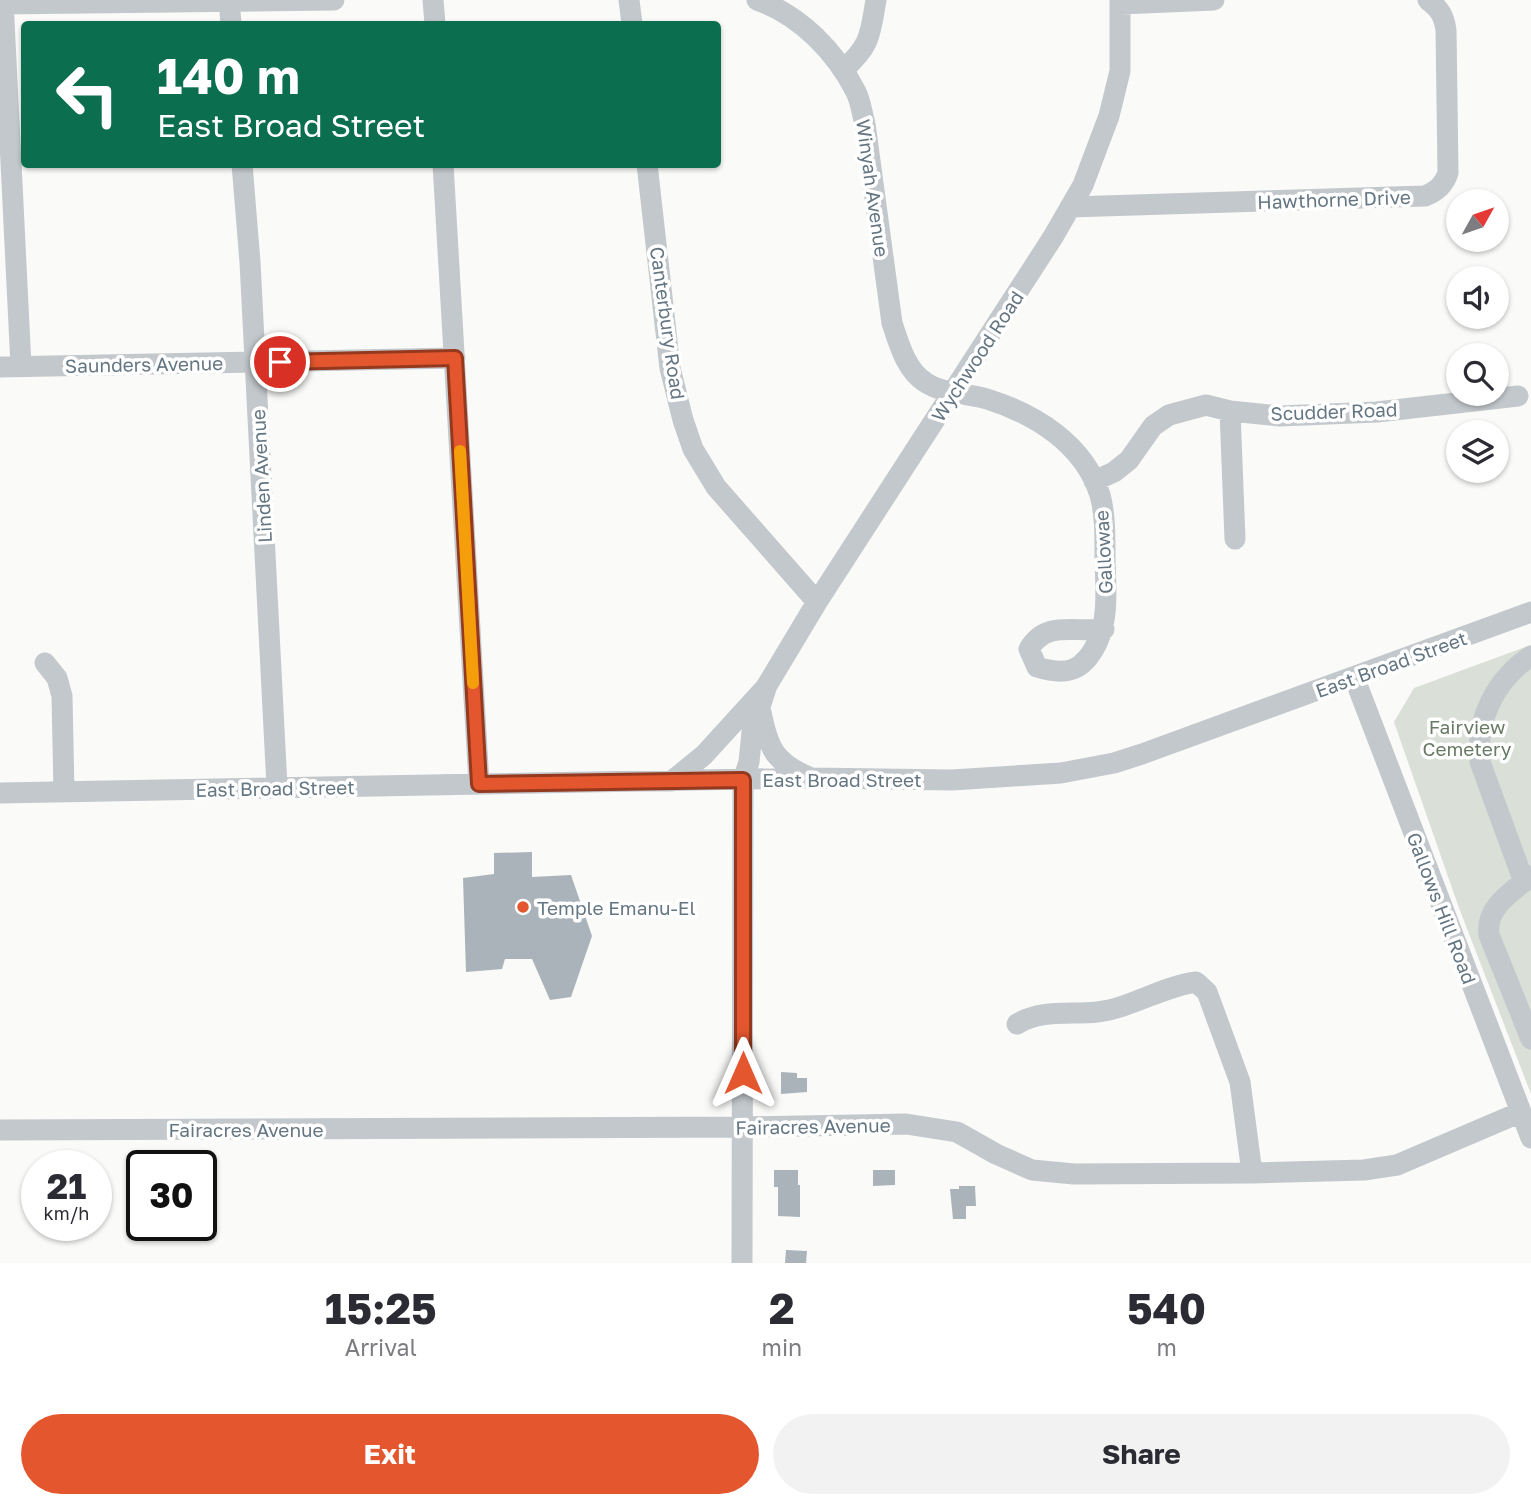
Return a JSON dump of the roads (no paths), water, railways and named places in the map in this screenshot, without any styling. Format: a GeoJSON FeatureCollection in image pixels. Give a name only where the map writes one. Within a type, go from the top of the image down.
{"type":"FeatureCollection","features":[{"type":"Feature","properties":{"kind":"street"},"geometry":{"type":"LineString","coordinates":[[11,367],[2,3],[334,0]]}},
{"type":"Feature","properties":{"kind":"street"},"geometry":{"type":"LineString","coordinates":[[433,0],[435,21]]}},
{"type":"Feature","properties":{"kind":"street"},"geometry":{"type":"LineString","coordinates":[[629,0],[632,21]]}},
{"type":"Feature","properties":{"kind":"street","name":"Winyah Avenue"},"geometry":{"type":"LineString","coordinates":[[757,0],[789,16],[829,50],[858,94],[865,124],[892,323],[913,372],[926,384],[953,392]]}},
{"type":"Feature","properties":{"kind":"street"},"geometry":{"type":"LineString","coordinates":[[844,70],[862,53],[870,39],[876,0]]}},
{"type":"Feature","properties":{"kind":"street"},"geometry":{"type":"LineString","coordinates":[[1120,2],[1214,0]]}},
{"type":"Feature","properties":{"kind":"street","name":"Hawthorne Drive"},"geometry":{"type":"LineString","coordinates":[[1070,207],[1425,196],[1433,193],[1446,182],[1448,173],[1446,30],[1444,17],[1438,7],[1428,0]]}},
{"type":"Feature","properties":{"kind":"street"},"geometry":{"type":"LineString","coordinates":[[229,1],[231,21]]}},
{"type":"Feature","properties":{"kind":"street","name":"Wychwood Road"},"geometry":{"type":"LineString","coordinates":[[672,780],[704,755],[755,707],[817,602],[1070,207],[1096,156],[1120,71],[1120,2]]}},
{"type":"Feature","properties":{"kind":"street","name":"Linden Avenue"},"geometry":{"type":"LineString","coordinates":[[242,168],[277,788]]}},
{"type":"Feature","properties":{"kind":"street"},"geometry":{"type":"LineString","coordinates":[[443,168],[479,784]]}},
{"type":"Feature","properties":{"kind":"street","name":"Canterbury Road"},"geometry":{"type":"LineString","coordinates":[[647,168],[670,368],[693,449],[716,487],[817,602]]}},
{"type":"Feature","properties":{"kind":"street","name":"Saunders Avenue"},"geometry":{"type":"LineString","coordinates":[[11,367],[455,358]]}},
{"type":"Feature","properties":{"kind":"street","name":"Gallowae"},"geometry":{"type":"LineString","coordinates":[[953,392],[985,399],[1026,414],[1064,440],[1077,454],[1094,481],[1100,498],[1105,536],[1104,629]]}},
{"type":"Feature","properties":{"kind":"street","name":"Scudder Road"},"geometry":{"type":"LineString","coordinates":[[1094,481],[1114,472],[1129,460],[1153,426],[1169,415],[1206,405],[1230,411],[1280,416],[1377,412],[1518,396]]}},
{"type":"Feature","properties":{"kind":"street"},"geometry":{"type":"LineString","coordinates":[[1230,411],[1234,539]]}},
{"type":"Feature","properties":{"kind":"street","name":"East Broad Street"},"geometry":{"type":"LineString","coordinates":[[0,793],[811,778],[952,780],[1033,776],[1089,768],[1142,754],[1531,612]]}},
{"type":"Feature","properties":{"kind":"street"},"geometry":{"type":"LineString","coordinates":[[1531,656],[1519,664],[1493,696],[1485,714],[1479,751],[1480,762],[1528,879],[1496,906],[1487,925],[1531,1039]]}},
{"type":"Feature","properties":{"kind":"street"},"geometry":{"type":"LineString","coordinates":[[45,663],[57,678],[62,696],[64,792]]}},
{"type":"Feature","properties":{"kind":"street","name":"Gallows Hill Road"},"geometry":{"type":"LineString","coordinates":[[1354,677],[1531,1138]]}},
{"type":"Feature","properties":{"kind":"street","name":"Wychwood Road"},"geometry":{"type":"LineString","coordinates":[[755,707],[772,750],[790,769],[811,778]]}},
{"type":"Feature","properties":{"kind":"street","name":"Wychwood Road"},"geometry":{"type":"LineString","coordinates":[[743,1263],[743,780],[749,762],[755,707]]}},
{"type":"Feature","properties":{"kind":"street"},"geometry":{"type":"LineString","coordinates":[[1017,1024],[1028,1017],[1098,1012],[1116,1008],[1176,985],[1196,982],[1207,992],[1240,1082],[1252,1173]]}},
{"type":"Feature","properties":{"kind":"street","name":"Fairacres Avenue"},"geometry":{"type":"LineString","coordinates":[[0,1129],[743,1127],[906,1124],[957,1132],[1032,1170],[1074,1174],[1252,1173],[1364,1170],[1397,1166],[1521,1112]]}},
{"type":"Feature","properties":{"kind":"place","name":"Temple Emanu-El"},"geometry":{"type":"Point","coordinates":[523,907]}},
{"type":"Feature","properties":{"kind":"park label","name":"Fairview Cemetery"},"geometry":{"type":"Point","coordinates":[1467,737]}}]}
